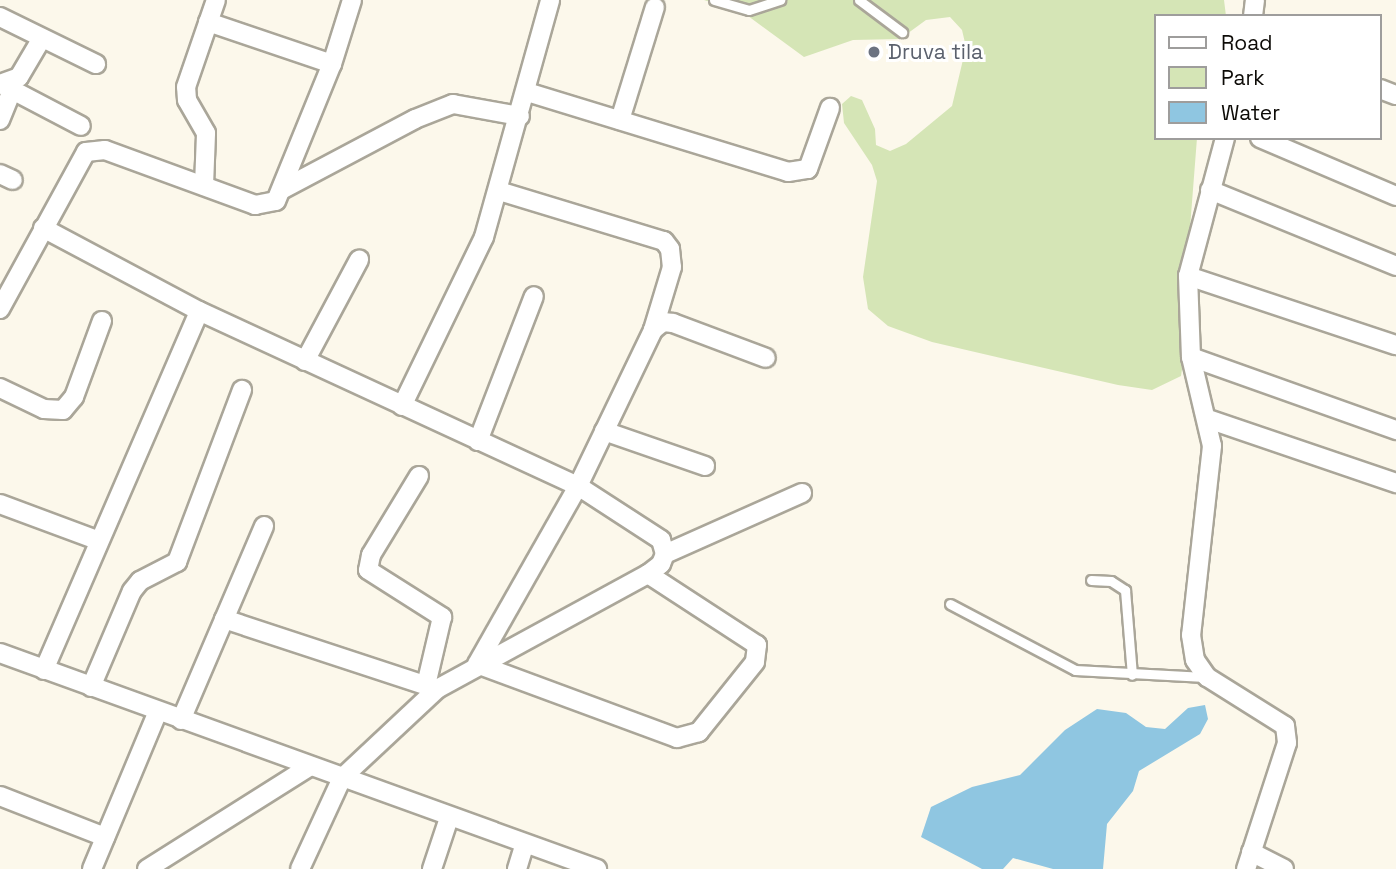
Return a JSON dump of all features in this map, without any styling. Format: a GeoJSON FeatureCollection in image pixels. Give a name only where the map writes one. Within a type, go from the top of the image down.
{"type":"FeatureCollection","features":[{"type":"Feature","properties":{"kind":"street"},"geometry":{"type":"LineString","coordinates":[[204,186],[206,133],[187,100],[186,87],[216,0]]}},
{"type":"Feature","properties":{"kind":"street"},"geometry":{"type":"LineString","coordinates":[[283,189],[332,64],[352,0]]}},
{"type":"Feature","properties":{"kind":"street"},"geometry":{"type":"LineString","coordinates":[[402,406],[484,237],[527,92],[550,0]]}},
{"type":"Feature","properties":{"kind":"street"},"geometry":{"type":"LineString","coordinates":[[620,120],[655,7]]}},
{"type":"Feature","properties":{"kind":"street"},"geometry":{"type":"LineString","coordinates":[[0,17],[96,64]]}},
{"type":"Feature","properties":{"kind":"street"},"geometry":{"type":"LineString","coordinates":[[208,22],[332,64]]}},
{"type":"Feature","properties":{"kind":"street"},"geometry":{"type":"LineString","coordinates":[[4,86],[19,77],[42,38]]}},
{"type":"Feature","properties":{"kind":"street"},"geometry":{"type":"LineString","coordinates":[[0,120],[4,86]]}},
{"type":"Feature","properties":{"kind":"street"},"geometry":{"type":"LineString","coordinates":[[4,86],[81,126]]}},
{"type":"Feature","properties":{"kind":"street"},"geometry":{"type":"LineString","coordinates":[[527,92],[799,173],[813,160],[830,108]]}},
{"type":"Feature","properties":{"kind":"street"},"geometry":{"type":"LineString","coordinates":[[0,309],[80,159],[95,148],[268,205],[283,189],[415,119],[453,104],[520,116]]}},
{"type":"Feature","properties":{"kind":"street"},"geometry":{"type":"LineString","coordinates":[[1224,140],[1188,275],[1192,357],[1208,419],[1211,471],[1191,635],[1195,660],[1207,677],[1285,726],[1287,743],[1248,861],[1284,869]]}},
{"type":"Feature","properties":{"kind":"street"},"geometry":{"type":"LineString","coordinates":[[1265,140],[1396,196]]}},
{"type":"Feature","properties":{"kind":"street"},"geometry":{"type":"LineString","coordinates":[[1210,190],[1396,266]]}},
{"type":"Feature","properties":{"kind":"street"},"geometry":{"type":"LineString","coordinates":[[477,664],[578,486],[653,330],[672,267],[670,249],[664,241],[499,191]]}},
{"type":"Feature","properties":{"kind":"street"},"geometry":{"type":"LineString","coordinates":[[43,228],[199,311],[578,486],[649,528],[662,540],[666,554],[662,564],[648,574],[432,687],[342,778],[300,869]]}},
{"type":"Feature","properties":{"kind":"street"},"geometry":{"type":"LineString","coordinates":[[305,361],[359,260]]}},
{"type":"Feature","properties":{"kind":"street"},"geometry":{"type":"LineString","coordinates":[[1188,275],[1396,345]]}},
{"type":"Feature","properties":{"kind":"street"},"geometry":{"type":"LineString","coordinates":[[478,441],[534,296]]}},
{"type":"Feature","properties":{"kind":"street"},"geometry":{"type":"LineString","coordinates":[[44,670],[97,540],[199,311]]}},
{"type":"Feature","properties":{"kind":"street"},"geometry":{"type":"LineString","coordinates":[[0,388],[44,409],[63,410],[74,397],[102,321]]}},
{"type":"Feature","properties":{"kind":"street"},"geometry":{"type":"LineString","coordinates":[[653,330],[663,322],[673,323],[766,358]]}},
{"type":"Feature","properties":{"kind":"street"},"geometry":{"type":"LineString","coordinates":[[1192,357],[1396,430]]}},
{"type":"Feature","properties":{"kind":"street"},"geometry":{"type":"LineString","coordinates":[[91,687],[132,591],[140,581],[177,562],[242,390]]}},
{"type":"Feature","properties":{"kind":"street"},"geometry":{"type":"LineString","coordinates":[[1208,419],[1396,483]]}},
{"type":"Feature","properties":{"kind":"street"},"geometry":{"type":"LineString","coordinates":[[604,431],[705,466]]}},
{"type":"Feature","properties":{"kind":"street"},"geometry":{"type":"LineString","coordinates":[[419,476],[371,555],[368,570],[442,617],[432,687]]}},
{"type":"Feature","properties":{"kind":"street"},"geometry":{"type":"LineString","coordinates":[[666,554],[802,493]]}},
{"type":"Feature","properties":{"kind":"street"},"geometry":{"type":"LineString","coordinates":[[0,504],[97,540]]}},
{"type":"Feature","properties":{"kind":"street"},"geometry":{"type":"LineString","coordinates":[[181,720],[264,526]]}},
{"type":"Feature","properties":{"kind":"street"},"geometry":{"type":"LineString","coordinates":[[477,664],[677,738],[699,732],[755,662],[757,645],[648,574]]}},
{"type":"Feature","properties":{"kind":"street"},"geometry":{"type":"LineString","coordinates":[[224,619],[432,687]]}},
{"type":"Feature","properties":{"kind":"street"},"geometry":{"type":"LineString","coordinates":[[0,653],[524,846],[597,869]]}},
{"type":"Feature","properties":{"kind":"street"},"geometry":{"type":"LineString","coordinates":[[92,869],[158,711]]}},
{"type":"Feature","properties":{"kind":"street"},"geometry":{"type":"LineString","coordinates":[[158,867],[309,767]]}},
{"type":"Feature","properties":{"kind":"street"},"geometry":{"type":"LineString","coordinates":[[0,796],[105,837]]}},
{"type":"Feature","properties":{"kind":"street"},"geometry":{"type":"LineString","coordinates":[[432,869],[449,818]]}},
{"type":"Feature","properties":{"kind":"street"},"geometry":{"type":"LineString","coordinates":[[517,869],[524,846]]}},
{"type":"Feature","properties":{"kind":"lane"},"geometry":{"type":"LineString","coordinates":[[714,0],[749,10],[780,0]]}},
{"type":"Feature","properties":{"kind":"lane"},"geometry":{"type":"LineString","coordinates":[[859,0],[902,32]]}},
{"type":"Feature","properties":{"kind":"lane"},"geometry":{"type":"LineString","coordinates":[[1090,580],[1111,581],[1125,590],[1132,675]]}},
{"type":"Feature","properties":{"kind":"lane"},"geometry":{"type":"LineString","coordinates":[[950,604],[1075,670],[1207,677]]}},
{"type":"Feature","properties":{"kind":"green space"},"geometry":{"type":"Polygon","coordinates":[[[704,0],[1224,0],[1226,14],[1154,14],[1154,140],[1197,140],[1190,228],[1179,276],[1185,349],[1181,376],[1152,390],[1118,385],[932,342],[888,326],[868,309],[863,277],[877,181],[872,165],[844,123],[842,104],[851,96],[862,100],[875,129],[876,145],[890,151],[906,144],[952,106],[966,47],[962,30],[950,17],[926,20],[900,39],[853,40],[804,57],[744,13],[704,0]]]}},
{"type":"Feature","properties":{"kind":"water"},"geometry":{"type":"Polygon","coordinates":[[[1205,705],[1208,719],[1200,734],[1139,771],[1133,791],[1107,824],[1103,869],[1053,869],[1013,858],[1003,869],[982,869],[921,837],[931,807],[972,787],[1020,775],[1065,730],[1097,709],[1126,713],[1146,727],[1165,729],[1188,708],[1205,705]]]}},
{"type":"Feature","properties":{"kind":"place","name":"Druva tila"},"geometry":{"type":"Point","coordinates":[874,52]}}]}
